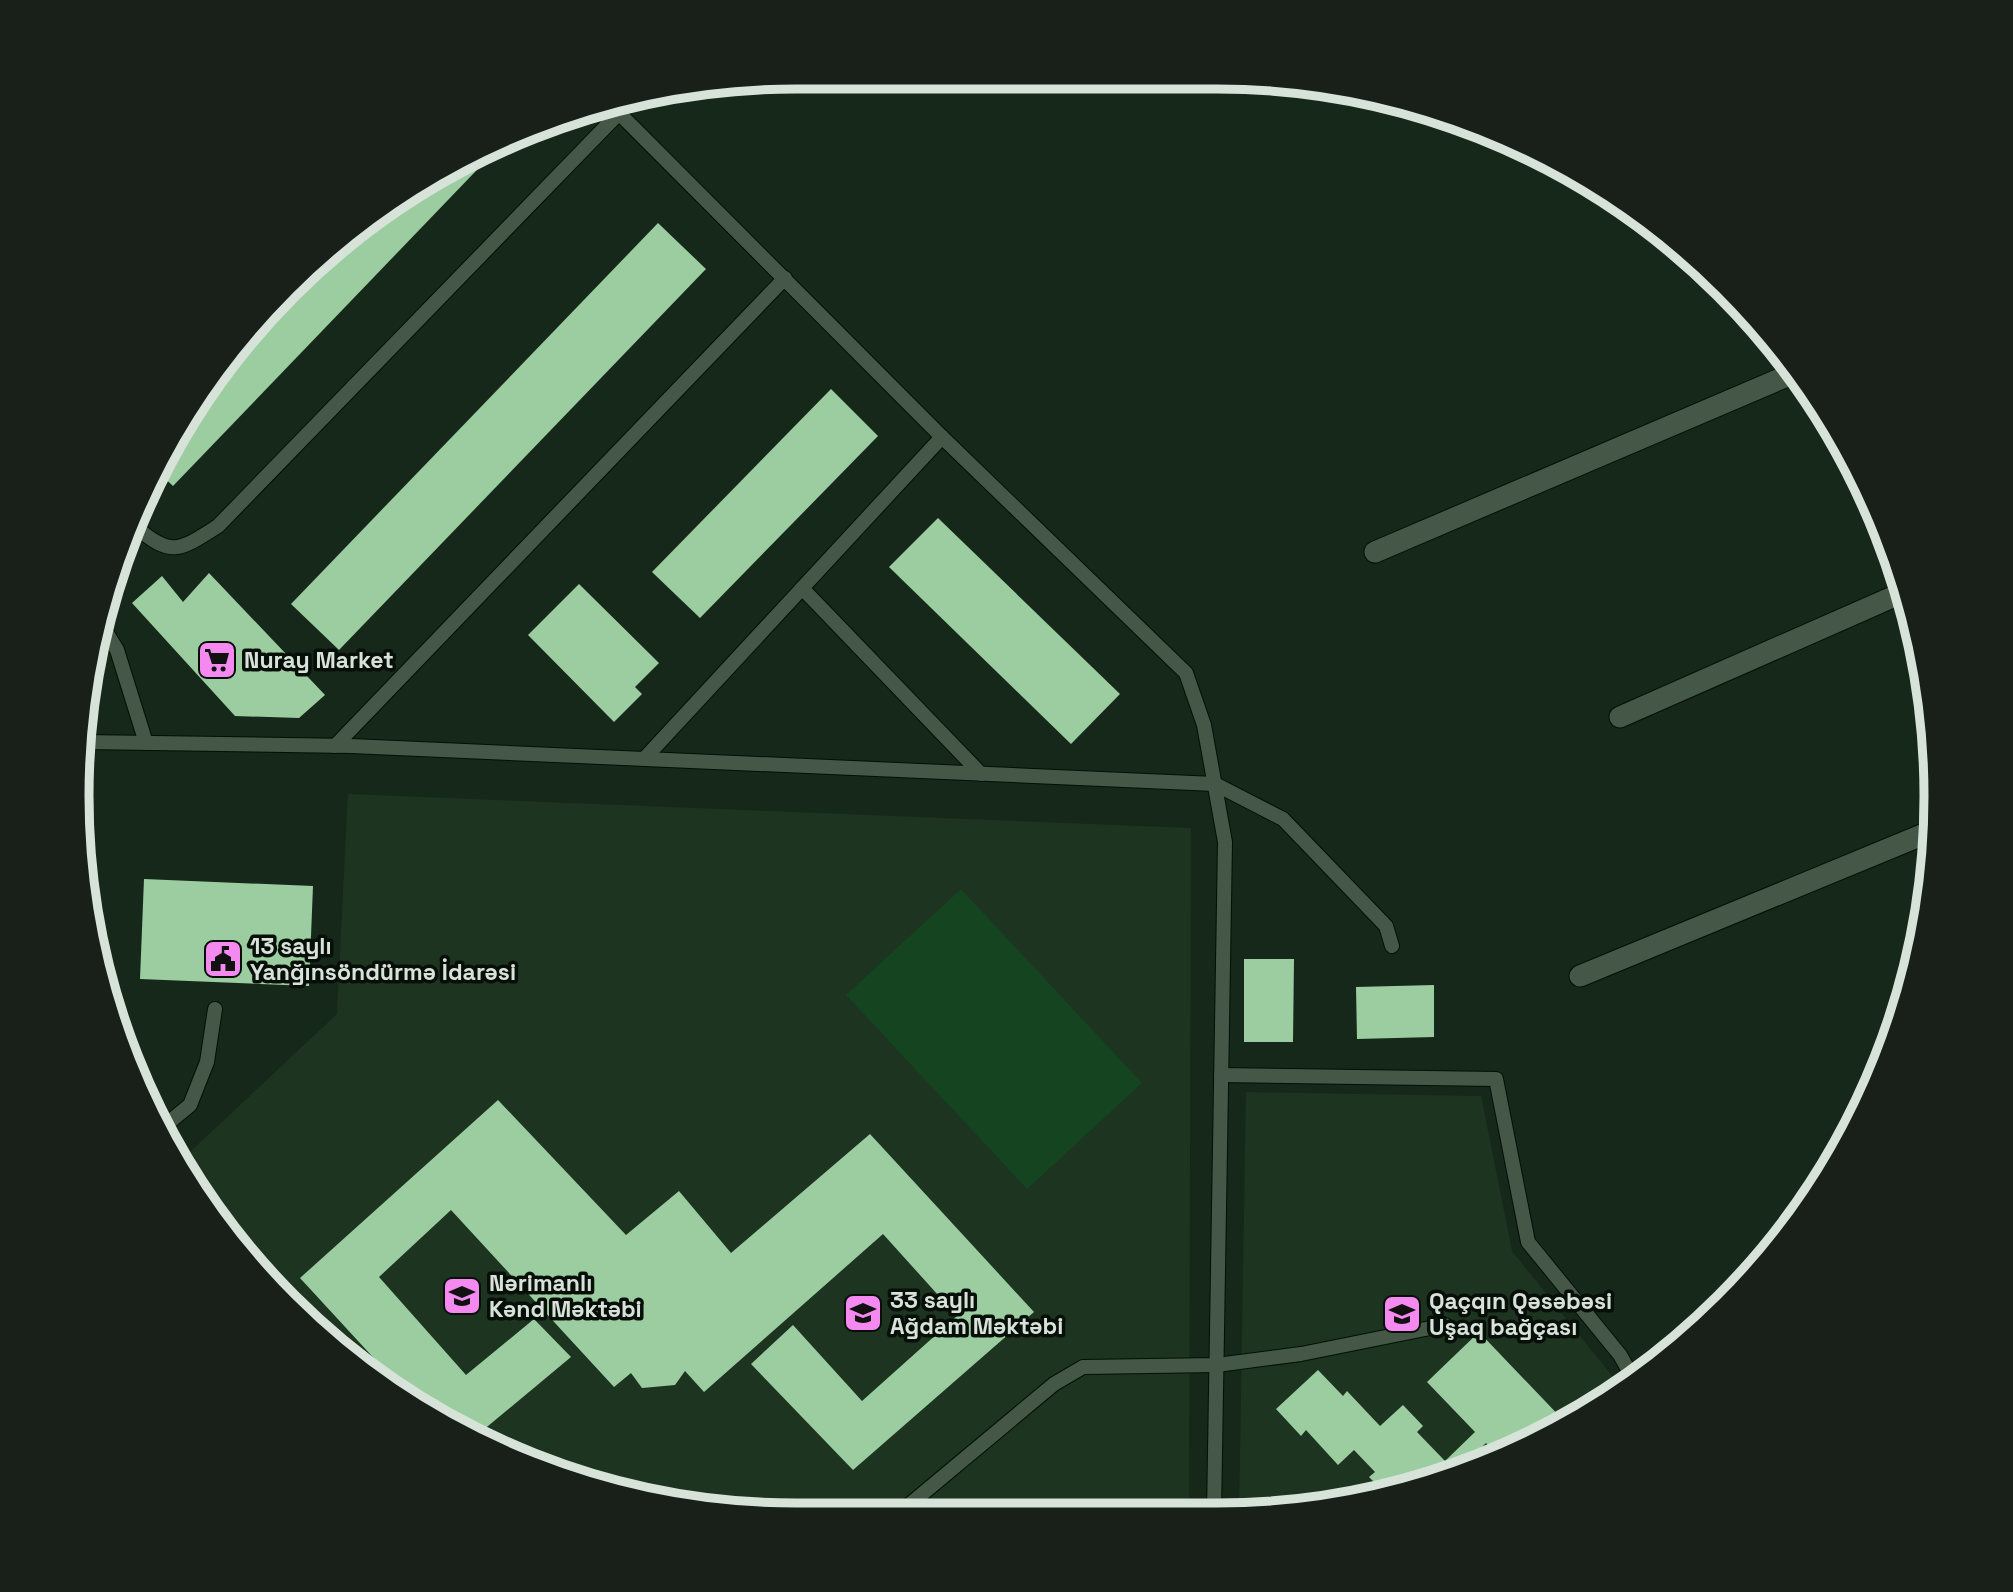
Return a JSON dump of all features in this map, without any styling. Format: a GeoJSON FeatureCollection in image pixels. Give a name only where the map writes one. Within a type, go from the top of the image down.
{"type":"FeatureCollection","features":[{"type":"Feature","properties":{"kind":"street"},"geometry":{"type":"LineString","coordinates":[[1374,552],[1786,377]]}},
{"type":"Feature","properties":{"kind":"street"},"geometry":{"type":"LineString","coordinates":[[1620,718],[1895,596]]}},
{"type":"Feature","properties":{"kind":"street"},"geometry":{"type":"LineString","coordinates":[[1580,976],[1922,835]]}},
{"type":"Feature","properties":{"kind":"lane"},"geometry":{"type":"LineString","coordinates":[[618,112],[942,437],[1186,673],[1204,724],[1225,842],[1214,1503]]}},
{"type":"Feature","properties":{"kind":"lane"},"geometry":{"type":"LineString","coordinates":[[141,531],[158,545],[185,547],[218,526],[608,115]]}},
{"type":"Feature","properties":{"kind":"lane"},"geometry":{"type":"LineString","coordinates":[[335,746],[785,278]]}},
{"type":"Feature","properties":{"kind":"lane"},"geometry":{"type":"LineString","coordinates":[[644,759],[942,437]]}},
{"type":"Feature","properties":{"kind":"lane"},"geometry":{"type":"LineString","coordinates":[[802,588],[981,774]]}},
{"type":"Feature","properties":{"kind":"lane"},"geometry":{"type":"LineString","coordinates":[[108,635],[117,650],[146,743]]}},
{"type":"Feature","properties":{"kind":"lane"},"geometry":{"type":"LineString","coordinates":[[92,742],[335,746],[1215,784],[1283,819],[1386,926],[1392,946]]}},
{"type":"Feature","properties":{"kind":"lane"},"geometry":{"type":"LineString","coordinates":[[169,1122],[190,1105],[207,1062],[215,1009]]}},
{"type":"Feature","properties":{"kind":"lane"},"geometry":{"type":"LineString","coordinates":[[1221,1075],[1496,1079],[1528,1242],[1619,1355],[1628,1371]]}},
{"type":"Feature","properties":{"kind":"lane"},"geometry":{"type":"LineString","coordinates":[[911,1503],[1054,1384],[1083,1367],[1217,1365],[1301,1354],[1446,1325]]}},
{"type":"Feature","properties":{"kind":"shaded area"},"geometry":{"type":"Polygon","coordinates":[[[348,794],[1191,828],[1189,1503],[796,1503],[704,1497],[613,1479],[569,1465],[483,1430],[443,1408],[366,1357],[296,1296],[235,1226],[187,1154],[337,1014],[348,794]]]}},
{"type":"Feature","properties":{"kind":"shaded area","name":"Qaçqın Qəsəbəsi Uşaq bağçası"},"geometry":{"type":"Polygon","coordinates":[[[1246,1092],[1481,1096],[1512,1251],[1613,1377],[1613,1382],[1530,1430],[1444,1465],[1355,1489],[1309,1497],[1239,1502],[1246,1092]]]}},
{"type":"Feature","properties":{"kind":"green space"},"geometry":{"type":"Polygon","coordinates":[[[961,889],[1142,1083],[1027,1189],[846,995],[961,889]]]}},
{"type":"Feature","properties":{"kind":"building"},"geometry":{"type":"Polygon","coordinates":[[[486,161],[173,486],[165,478],[208,403],[235,366],[296,296],[366,235],[403,208],[486,161]]]}},
{"type":"Feature","properties":{"kind":"building"},"geometry":{"type":"Polygon","coordinates":[[[658,223],[706,269],[339,650],[291,604],[658,223]]]}},
{"type":"Feature","properties":{"kind":"building"},"geometry":{"type":"Polygon","coordinates":[[[831,389],[878,436],[700,618],[652,572],[831,389]]]}},
{"type":"Feature","properties":{"kind":"building"},"geometry":{"type":"Polygon","coordinates":[[[938,518],[1120,694],[1071,744],[889,567],[938,518]]]}},
{"type":"Feature","properties":{"kind":"building"},"geometry":{"type":"Polygon","coordinates":[[[209,573],[325,695],[299,718],[235,716],[132,603],[162,576],[183,602],[209,573]]]}},
{"type":"Feature","properties":{"kind":"building"},"geometry":{"type":"Polygon","coordinates":[[[579,584],[659,663],[635,687],[642,694],[614,722],[528,635],[579,584]]]}},
{"type":"Feature","properties":{"kind":"building"},"geometry":{"type":"Polygon","coordinates":[[[144,879],[313,886],[309,986],[140,979],[144,879]]]}},
{"type":"Feature","properties":{"kind":"building"},"geometry":{"type":"Polygon","coordinates":[[[1244,959],[1294,959],[1293,1042],[1244,1042],[1244,959]]]}},
{"type":"Feature","properties":{"kind":"building"},"geometry":{"type":"Polygon","coordinates":[[[1434,985],[1434,1037],[1357,1039],[1356,987],[1434,985]]]}},
{"type":"Feature","properties":{"kind":"building"},"geometry":{"type":"Polygon","coordinates":[[[498,1100],[626,1235],[679,1191],[731,1253],[870,1134],[1034,1312],[853,1470],[751,1364],[793,1325],[862,1401],[957,1316],[883,1234],[704,1392],[685,1371],[675,1385],[642,1388],[631,1373],[614,1387],[451,1210],[379,1277],[466,1375],[534,1319],[571,1357],[483,1430],[387,1372],[300,1278],[498,1100]]]}},
{"type":"Feature","properties":{"kind":"building"},"geometry":{"type":"Polygon","coordinates":[[[1479,1332],[1558,1415],[1490,1448],[1486,1443],[1476,1453],[1376,1484],[1369,1477],[1375,1472],[1354,1450],[1338,1465],[1306,1430],[1301,1436],[1276,1409],[1318,1370],[1343,1396],[1347,1391],[1380,1426],[1403,1405],[1423,1426],[1417,1432],[1445,1461],[1475,1432],[1427,1382],[1479,1332]]]}},
{"type":"Feature","properties":{"kind":"place","name":"Nuray Market"},"geometry":{"type":"Point","coordinates":[217,660]}},
{"type":"Feature","properties":{"kind":"place","name":"13 saylı Yanğınsöndürmə İdarəsi"},"geometry":{"type":"Point","coordinates":[223,959]}},
{"type":"Feature","properties":{"kind":"place","name":"Nərimanlı Kənd Məktəbi"},"geometry":{"type":"Point","coordinates":[462,1296]}},
{"type":"Feature","properties":{"kind":"place","name":"33 saylı Ağdam Məktəbi"},"geometry":{"type":"Point","coordinates":[863,1313]}},
{"type":"Feature","properties":{"kind":"place","name":"Qaçqın Qəsəbəsi Uşaq bağçası"},"geometry":{"type":"Point","coordinates":[1402,1314]}}]}
